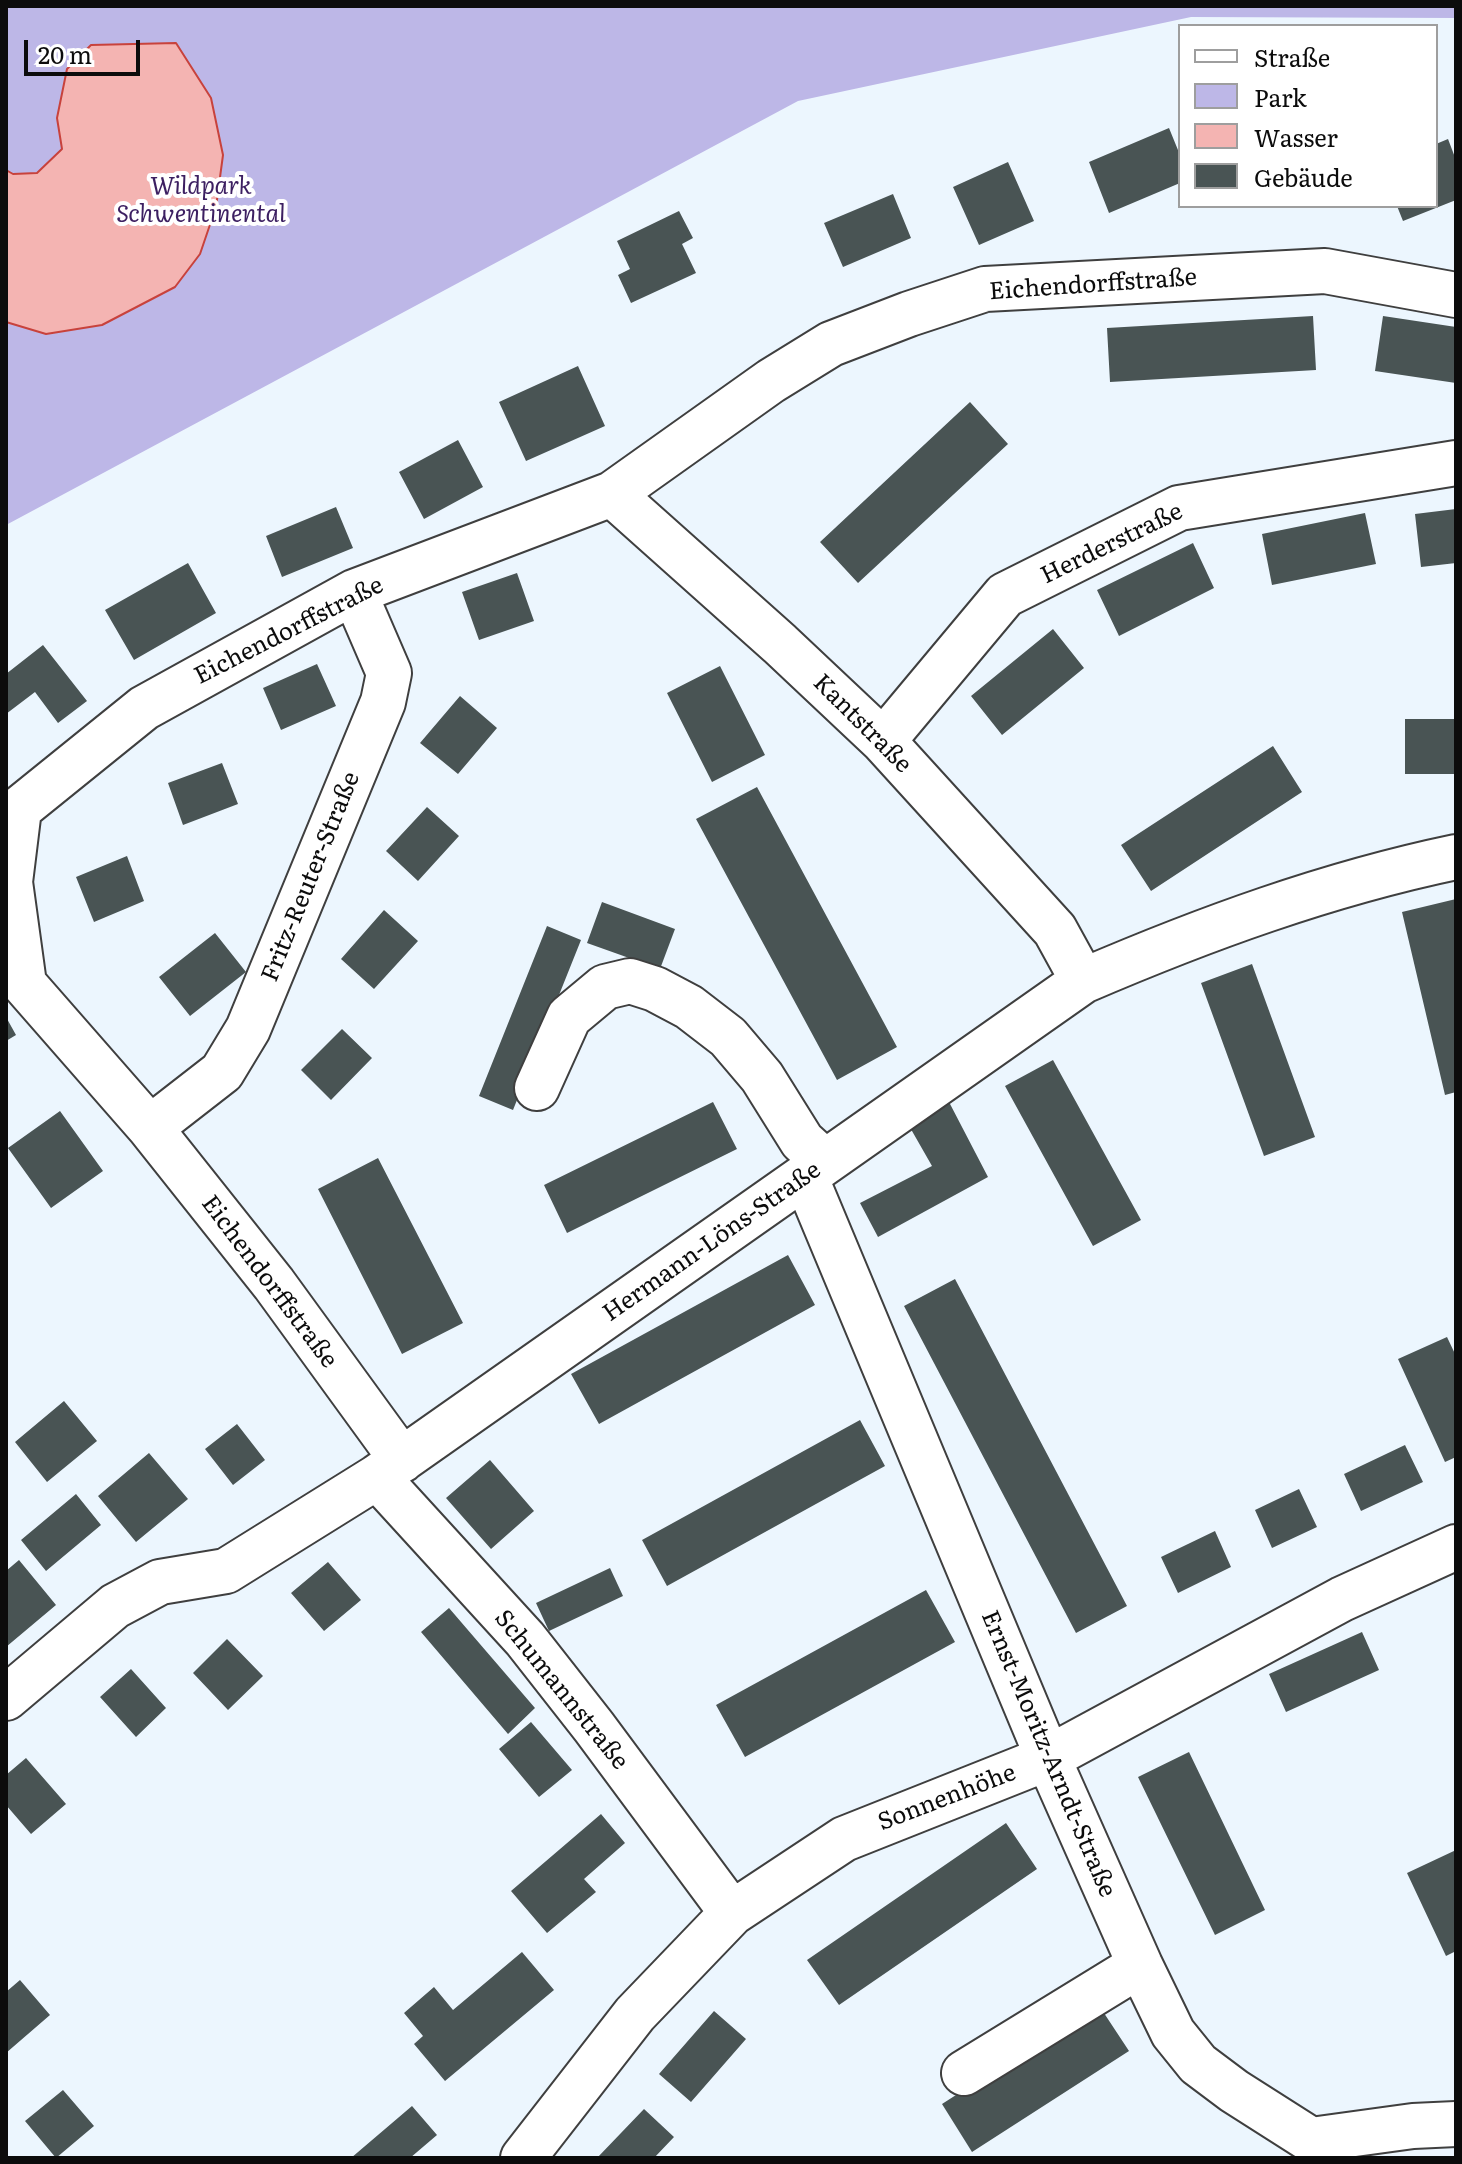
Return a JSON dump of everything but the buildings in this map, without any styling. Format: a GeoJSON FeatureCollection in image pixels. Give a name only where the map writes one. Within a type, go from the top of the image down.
{"type":"FeatureCollection","features":[{"type":"Feature","properties":{"kind":"street","name":"Eichendorffstraße"},"geometry":{"type":"LineString","coordinates":[[390,1469],[274,1284],[150,1128],[24,984],[10,882],[19,809],[144,708],[354,592],[612,494],[771,381],[831,344],[985,289],[1325,271],[1456,295]]}},
{"type":"Feature","properties":{"kind":"street","name":"Herderstraße"},"geometry":{"type":"LineString","coordinates":[[883,741],[1005,595],[1179,508],[1456,463]]}},
{"type":"Feature","properties":{"kind":"street","name":"Kantstraße"},"geometry":{"type":"LineString","coordinates":[[612,494],[883,741],[1055,930],[1083,981]]}},
{"type":"Feature","properties":{"kind":"street","name":"Fritz-Reuter-Straße"},"geometry":{"type":"LineString","coordinates":[[150,1128],[222,1072],[248,1029],[383,702],[389,673],[354,592]]}},
{"type":"Feature","properties":{"kind":"street","name":"Hermann-Löns-Straße"},"geometry":{"type":"LineString","coordinates":[[6,1698],[115,1606],[160,1582],[226,1571],[390,1469],[1083,981],[1253,912],[1413,866],[1456,857]]}},
{"type":"Feature","properties":{"kind":"street"},"geometry":{"type":"LineString","coordinates":[[537,1088],[569,1017],[605,987],[630,981],[655,989],[689,1007],[728,1037],[762,1077],[802,1141],[815,1169]]}},
{"type":"Feature","properties":{"kind":"street","name":"Ernst-Moritz-Arndt-Straße"},"geometry":{"type":"LineString","coordinates":[[815,1169],[1048,1758],[1173,2033],[1198,2064],[1310,2149],[1413,2126],[1456,2124]]}},
{"type":"Feature","properties":{"kind":"street","name":"Schumannstraße"},"geometry":{"type":"LineString","coordinates":[[390,1469],[594,1727],[732,1913]]}},
{"type":"Feature","properties":{"kind":"street","name":"Sonnenhöhe"},"geometry":{"type":"LineString","coordinates":[[523,2158],[635,2014],[732,1913],[844,1839],[1048,1758],[1342,1599],[1456,1547]]}},
{"type":"Feature","properties":{"kind":"street"},"geometry":{"type":"LineString","coordinates":[[964,2073],[1140,1965]]}},
{"type":"Feature","properties":{"kind":"green space","name":"Wildpark Schwentinental"},"geometry":{"type":"Polygon","coordinates":[[[6,6],[1456,6],[1456,18],[1191,17],[798,101],[6,525],[6,6]]]}},
{"type":"Feature","properties":{"kind":"water"},"geometry":{"type":"Polygon","coordinates":[[[176,43],[211,98],[223,155],[216,207],[200,254],[175,287],[102,325],[46,334],[6,322],[6,170],[13,174],[37,173],[62,149],[57,118],[67,69],[91,45],[176,43]]]}}]}
